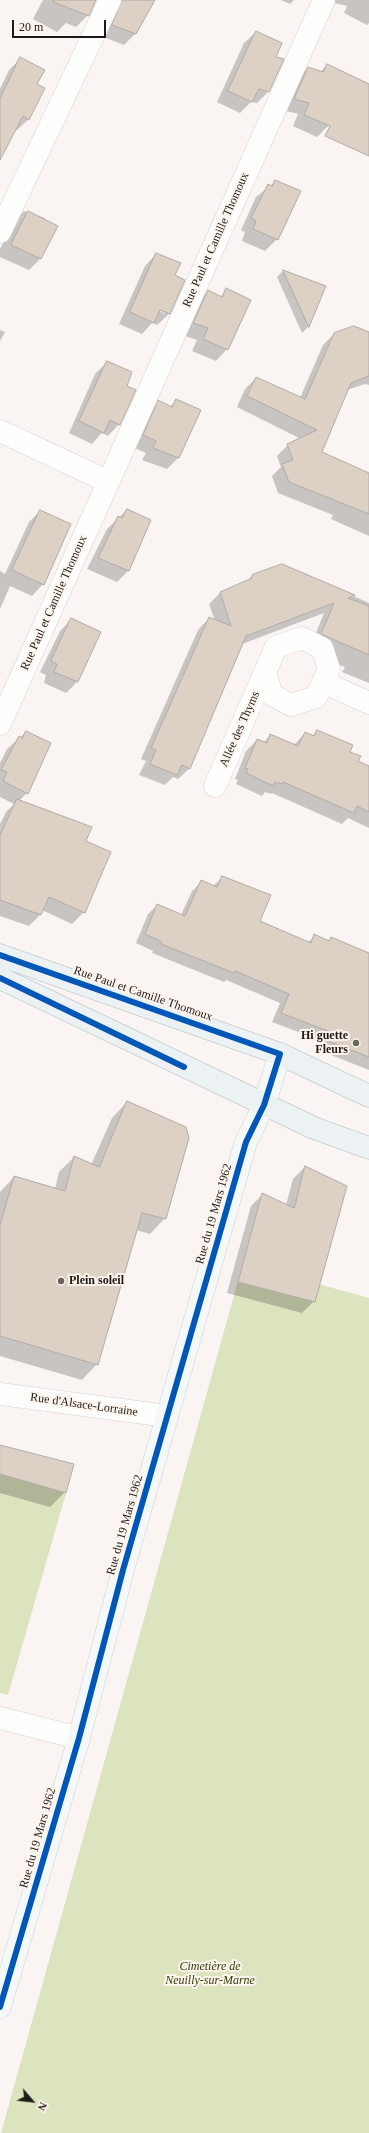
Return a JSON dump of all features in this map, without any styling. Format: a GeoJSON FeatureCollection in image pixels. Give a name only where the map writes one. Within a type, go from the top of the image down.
{"type":"FeatureCollection","features":[{"type":"Feature","properties":{"kind":"main road","name":"Rue Paul et Camille Thomoux"},"geometry":{"type":"LineString","coordinates":[[0,955],[280,1054],[369,1096]]}},
{"type":"Feature","properties":{"kind":"main road"},"geometry":{"type":"LineString","coordinates":[[0,978],[314,1128],[369,1148]]}},
{"type":"Feature","properties":{"kind":"street"},"geometry":{"type":"LineString","coordinates":[[0,232],[110,0]]}},
{"type":"Feature","properties":{"kind":"street","name":"Rue Paul et Camille Thomoux"},"geometry":{"type":"LineString","coordinates":[[0,724],[324,0]]}},
{"type":"Feature","properties":{"kind":"street"},"geometry":{"type":"LineString","coordinates":[[0,431],[108,481]]}},
{"type":"Feature","properties":{"kind":"street","name":"Allée des Thyms"},"geometry":{"type":"LineString","coordinates":[[215,786],[276,647],[302,638],[322,648],[329,669],[316,697],[291,705],[272,695],[266,672]]}},
{"type":"Feature","properties":{"kind":"street"},"geometry":{"type":"LineString","coordinates":[[323,682],[369,703]]}},
{"type":"Feature","properties":{"kind":"street","name":"Rue du 19 Mars 1962"},"geometry":{"type":"LineString","coordinates":[[0,2007],[79,1738],[123,1570],[246,1142],[264,1104],[280,1054]]}},
{"type":"Feature","properties":{"kind":"street","name":"Rue d'Alsace-Lorraine"},"geometry":{"type":"LineString","coordinates":[[0,1394],[167,1416]]}},
{"type":"Feature","properties":{"kind":"street"},"geometry":{"type":"LineString","coordinates":[[0,1718],[79,1738]]}},
{"type":"Feature","properties":{"kind":"green space","name":"Cimetière de Neuilly-sur-Marne"},"geometry":{"type":"Polygon","coordinates":[[[243,1263],[369,1298],[369,2133],[1,2133],[243,1263]]]}},
{"type":"Feature","properties":{"kind":"green space"},"geometry":{"type":"Polygon","coordinates":[[[0,1474],[66,1493],[8,1695],[0,1693],[0,1474]]]}},
{"type":"Feature","properties":{"kind":"building"},"geometry":{"type":"Polygon","coordinates":[[[54,0],[96,0],[89,16],[53,2],[54,0]]]}},
{"type":"Feature","properties":{"kind":"building"},"geometry":{"type":"Polygon","coordinates":[[[122,0],[155,0],[136,34],[112,25],[122,0]]]}},
{"type":"Feature","properties":{"kind":"building"},"geometry":{"type":"Polygon","coordinates":[[[256,31],[282,43],[276,57],[284,59],[269,92],[259,89],[252,102],[228,91],[256,31]]]}},
{"type":"Feature","properties":{"kind":"building"},"geometry":{"type":"Polygon","coordinates":[[[20,57],[45,70],[37,84],[45,88],[29,120],[23,116],[0,160],[0,99],[20,57]]]}},
{"type":"Feature","properties":{"kind":"building"},"geometry":{"type":"Polygon","coordinates":[[[327,64],[369,84],[369,156],[325,136],[330,126],[304,115],[309,103],[294,99],[308,67],[323,72],[327,64]]]}},
{"type":"Feature","properties":{"kind":"building"},"geometry":{"type":"Polygon","coordinates":[[[275,180],[301,191],[278,240],[253,229],[256,221],[251,218],[268,184],[272,186],[275,180]]]}},
{"type":"Feature","properties":{"kind":"building"},"geometry":{"type":"Polygon","coordinates":[[[28,211],[58,226],[41,259],[11,245],[28,211]]]}},
{"type":"Feature","properties":{"kind":"building"},"geometry":{"type":"Polygon","coordinates":[[[156,253],[181,263],[175,275],[185,280],[170,314],[160,310],[154,323],[130,312],[156,253]]]}},
{"type":"Feature","properties":{"kind":"building"},"geometry":{"type":"Polygon","coordinates":[[[283,270],[326,286],[309,327],[283,270]]]}},
{"type":"Feature","properties":{"kind":"building"},"geometry":{"type":"Polygon","coordinates":[[[226,288],[251,300],[228,350],[203,339],[208,328],[193,323],[208,290],[222,297],[226,288]]]}},
{"type":"Feature","properties":{"kind":"building"},"geometry":{"type":"Polygon","coordinates":[[[354,326],[369,332],[369,376],[351,383],[322,452],[369,473],[369,514],[289,482],[282,464],[293,460],[287,444],[317,430],[247,396],[256,377],[305,399],[334,333],[354,326]]]}},
{"type":"Feature","properties":{"kind":"building"},"geometry":{"type":"Polygon","coordinates":[[[107,361],[132,372],[127,386],[136,390],[120,425],[110,420],[104,433],[79,421],[107,361]]]}},
{"type":"Feature","properties":{"kind":"building"},"geometry":{"type":"Polygon","coordinates":[[[176,399],[201,410],[179,458],[153,448],[156,441],[143,435],[158,400],[172,407],[176,399]]]}},
{"type":"Feature","properties":{"kind":"building"},"geometry":{"type":"Polygon","coordinates":[[[127,509],[151,520],[129,571],[98,558],[118,516],[122,518],[127,509]]]}},
{"type":"Feature","properties":{"kind":"building"},"geometry":{"type":"Polygon","coordinates":[[[40,510],[71,524],[44,585],[12,570],[40,510]]]}},
{"type":"Feature","properties":{"kind":"building"},"geometry":{"type":"Polygon","coordinates":[[[282,564],[355,595],[348,598],[369,606],[369,655],[321,634],[334,603],[246,636],[190,769],[182,765],[177,775],[150,764],[156,750],[151,748],[209,617],[231,626],[220,592],[252,578],[252,575],[282,564]]]}},
{"type":"Feature","properties":{"kind":"building"},"geometry":{"type":"Polygon","coordinates":[[[71,618],[101,632],[78,682],[54,672],[57,664],[51,661],[71,618]]]}},
{"type":"Feature","properties":{"kind":"building"},"geometry":{"type":"Polygon","coordinates":[[[317,730],[353,745],[350,752],[361,756],[358,761],[369,766],[369,812],[357,806],[354,813],[283,782],[282,784],[275,782],[273,786],[246,773],[248,769],[245,768],[257,739],[267,743],[270,734],[298,746],[305,732],[314,736],[317,730]]]}},
{"type":"Feature","properties":{"kind":"building"},"geometry":{"type":"Polygon","coordinates":[[[26,731],[51,743],[28,794],[3,781],[7,772],[1,770],[19,736],[22,738],[26,731]]]}},
{"type":"Feature","properties":{"kind":"building"},"geometry":{"type":"Polygon","coordinates":[[[17,799],[92,827],[86,841],[111,852],[85,913],[49,897],[41,915],[0,900],[0,836],[17,799]]]}},
{"type":"Feature","properties":{"kind":"building"},"geometry":{"type":"Polygon","coordinates":[[[222,876],[271,895],[260,921],[311,943],[314,934],[329,941],[331,937],[369,953],[369,1057],[330,1042],[333,1033],[281,1013],[289,994],[235,971],[234,973],[161,944],[162,942],[145,934],[157,904],[185,916],[201,880],[217,887],[222,876]]]}},
{"type":"Feature","properties":{"kind":"building","name":"Plein soleil"},"geometry":{"type":"Polygon","coordinates":[[[127,1101],[186,1127],[189,1138],[166,1219],[142,1213],[98,1365],[0,1336],[0,1225],[14,1176],[65,1191],[74,1156],[99,1167],[127,1101]]]}},
{"type":"Feature","properties":{"kind":"building"},"geometry":{"type":"Polygon","coordinates":[[[305,1166],[347,1186],[315,1302],[238,1282],[262,1193],[294,1208],[305,1166]]]}},
{"type":"Feature","properties":{"kind":"building"},"geometry":{"type":"Polygon","coordinates":[[[0,1445],[74,1464],[66,1493],[0,1474],[0,1445]]]}},
{"type":"Feature","properties":{"kind":"cycle path"},"geometry":{"type":"LineString","coordinates":[[0,955],[280,1054],[264,1105],[246,1142],[123,1570],[79,1738],[0,2007]]}},
{"type":"Feature","properties":{"kind":"cycle path"},"geometry":{"type":"LineString","coordinates":[[0,978],[184,1067]]}},
{"type":"Feature","properties":{"kind":"place","name":"Hi guette Fleurs"},"geometry":{"type":"Point","coordinates":[356,1043]}},
{"type":"Feature","properties":{"kind":"place","name":"Plein soleil"},"geometry":{"type":"Point","coordinates":[61,1281]}}]}
